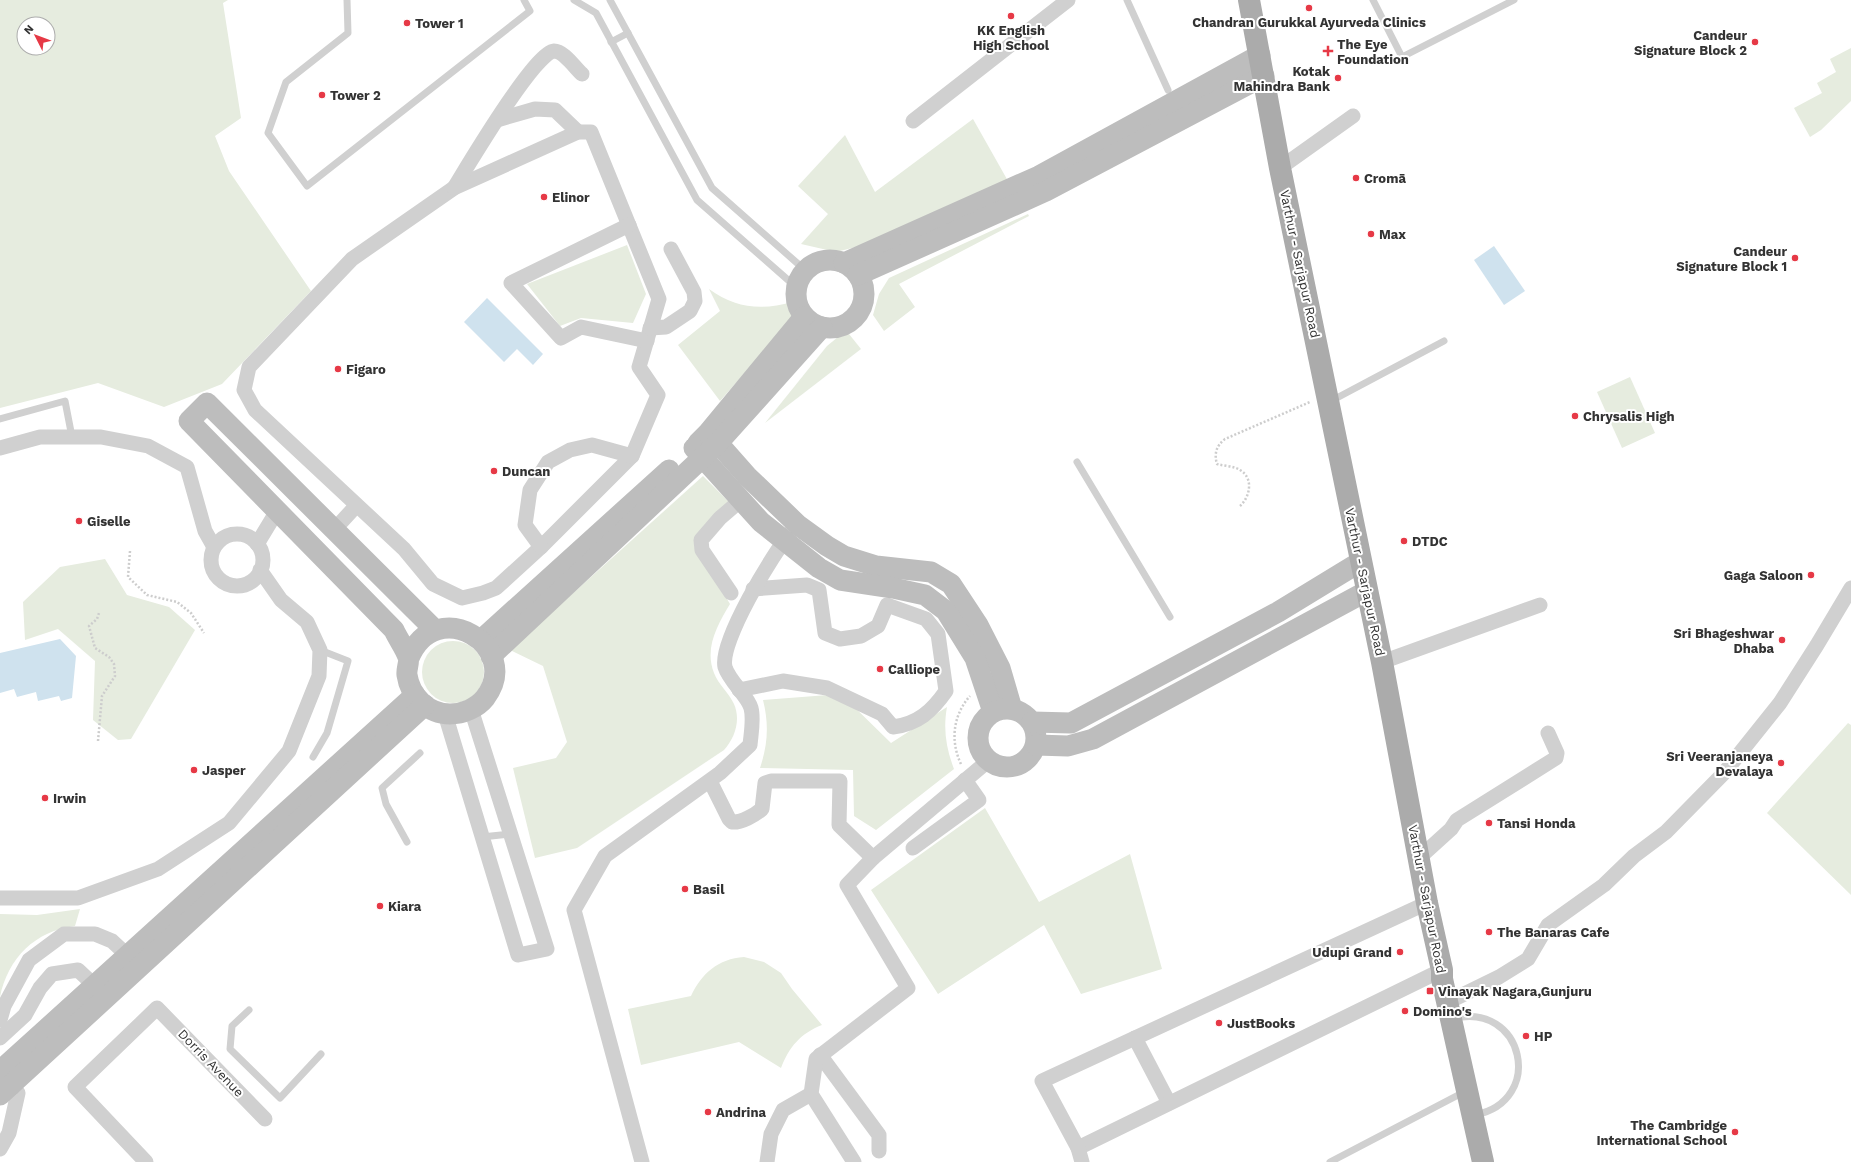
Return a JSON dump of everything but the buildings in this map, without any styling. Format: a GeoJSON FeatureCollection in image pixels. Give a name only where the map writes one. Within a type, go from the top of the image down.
{"type":"FeatureCollection","features":[{"type":"Feature","properties":{"kind":"main road","name":"Varthur - Sarjapur Road"},"geometry":{"type":"LineString","coordinates":[[1249,0],[1280,168],[1360,562],[1382,662],[1427,903],[1442,970],[1442,979],[1484,1162]]}},
{"type":"Feature","properties":{"kind":"street"},"geometry":{"type":"LineString","coordinates":[[913,120],[1068,0]]}},
{"type":"Feature","properties":{"kind":"street"},"geometry":{"type":"LineString","coordinates":[[454,188],[496,120],[543,57],[553,51],[559,52],[582,74]]}},
{"type":"Feature","properties":{"kind":"street"},"geometry":{"type":"LineString","coordinates":[[851,269],[1046,191],[1262,65]]}},
{"type":"Feature","properties":{"kind":"street"},"geometry":{"type":"LineString","coordinates":[[496,120],[535,110],[555,110],[578,132]]}},
{"type":"Feature","properties":{"kind":"street"},"geometry":{"type":"LineString","coordinates":[[1280,168],[1353,116]]}},
{"type":"Feature","properties":{"kind":"street"},"geometry":{"type":"LineString","coordinates":[[578,132],[590,132],[660,298],[638,367],[658,395],[632,456],[541,547],[496,588],[462,598],[433,584],[404,549],[254,410],[244,390],[249,367],[352,259],[454,188],[578,132]]}},
{"type":"Feature","properties":{"kind":"street"},"geometry":{"type":"LineString","coordinates":[[629,225],[511,283],[561,338],[581,328],[648,335],[670,325],[690,311],[695,302],[694,292],[671,248]]}},
{"type":"Feature","properties":{"kind":"street"},"geometry":{"type":"LineString","coordinates":[[822,260],[831,260],[851,269],[863,288],[864,297],[856,315],[841,326],[822,327],[812,323],[804,317],[798,308],[796,298],[801,279],[813,264],[822,260]]}},
{"type":"Feature","properties":{"kind":"street"},"geometry":{"type":"LineString","coordinates":[[713,438],[804,317]]}},
{"type":"Feature","properties":{"kind":"street"},"geometry":{"type":"LineString","coordinates":[[486,648],[713,438],[822,327]]}},
{"type":"Feature","properties":{"kind":"street"},"geometry":{"type":"LineString","coordinates":[[409,658],[394,630],[189,421],[207,403],[435,630]]}},
{"type":"Feature","properties":{"kind":"street"},"geometry":{"type":"LineString","coordinates":[[0,448],[40,437],[101,437],[148,446],[187,467],[205,531],[214,547]]}},
{"type":"Feature","properties":{"kind":"street"},"geometry":{"type":"LineString","coordinates":[[713,438],[747,476],[798,525],[844,556],[876,566],[931,572],[951,584],[978,625],[1000,668],[1003,710]]}},
{"type":"Feature","properties":{"kind":"street"},"geometry":{"type":"LineString","coordinates":[[541,547],[525,525],[530,490],[548,462],[570,450],[592,445],[632,456]]}},
{"type":"Feature","properties":{"kind":"street"},"geometry":{"type":"LineString","coordinates":[[234,467],[254,449]]}},
{"type":"Feature","properties":{"kind":"street"},"geometry":{"type":"LineString","coordinates":[[698,452],[761,522],[819,568],[840,580],[893,588],[925,595],[946,611],[975,658],[984,685],[1003,710]]}},
{"type":"Feature","properties":{"kind":"street"},"geometry":{"type":"LineString","coordinates":[[731,593],[702,550],[701,540],[720,518],[741,500]]}},
{"type":"Feature","properties":{"kind":"street"},"geometry":{"type":"LineString","coordinates":[[334,530],[356,506]]}},
{"type":"Feature","properties":{"kind":"street"},"geometry":{"type":"LineString","coordinates":[[257,544],[277,511]]}},
{"type":"Feature","properties":{"kind":"street"},"geometry":{"type":"LineString","coordinates":[[642,1162],[574,910],[605,856],[710,781],[750,745],[751,707],[725,666],[728,645],[753,589],[784,541],[798,525]]}},
{"type":"Feature","properties":{"kind":"street"},"geometry":{"type":"LineString","coordinates":[[238,534],[252,539],[257,544],[261,552],[262,561],[260,570],[249,583],[235,586],[227,584],[221,581],[212,569],[211,562],[214,547],[224,538],[238,534]]}},
{"type":"Feature","properties":{"kind":"street"},"geometry":{"type":"LineString","coordinates":[[1032,722],[1071,724],[1278,612],[1360,562]]}},
{"type":"Feature","properties":{"kind":"street"},"geometry":{"type":"LineString","coordinates":[[0,898],[78,898],[158,869],[229,823],[289,751],[319,676],[320,650],[307,622],[281,600],[260,570]]}},
{"type":"Feature","properties":{"kind":"street"},"geometry":{"type":"LineString","coordinates":[[739,690],[783,681],[827,688],[882,714],[893,727],[907,725],[933,709],[946,692],[938,634],[926,619],[887,605],[878,626],[861,636],[840,639],[825,633],[820,590],[807,586],[753,589]]}},
{"type":"Feature","properties":{"kind":"street"},"geometry":{"type":"LineString","coordinates":[[1450,1010],[1528,959],[1548,925],[1604,885],[1634,856],[1666,832],[1724,773],[1780,703],[1818,645],[1851,588]]}},
{"type":"Feature","properties":{"kind":"street"},"geometry":{"type":"LineString","coordinates":[[1036,745],[1068,746],[1093,739],[1367,591]]}},
{"type":"Feature","properties":{"kind":"street"},"geometry":{"type":"LineString","coordinates":[[1382,662],[1540,605]]}},
{"type":"Feature","properties":{"kind":"street"},"geometry":{"type":"LineString","coordinates":[[1278,612],[1288,634]]}},
{"type":"Feature","properties":{"kind":"street"},"geometry":{"type":"LineString","coordinates":[[442,628],[457,628],[473,634],[486,648],[494,673],[492,682],[484,698],[471,709],[463,713],[445,714],[437,712],[420,700],[411,688],[407,674],[409,658],[416,644],[435,630],[442,628]]}},
{"type":"Feature","properties":{"kind":"street"},"geometry":{"type":"LineString","coordinates":[[0,1149],[9,1133],[18,1093],[4,1084],[132,962],[420,700]]}},
{"type":"Feature","properties":{"kind":"street"},"geometry":{"type":"LineString","coordinates":[[445,714],[518,955],[548,949],[471,709]]}},
{"type":"Feature","properties":{"kind":"street"},"geometry":{"type":"LineString","coordinates":[[1003,710],[1023,713],[1032,722],[1037,733],[1036,745],[1031,756],[1020,765],[1003,768],[988,761],[982,754],[978,739],[982,724],[1003,710]]}},
{"type":"Feature","properties":{"kind":"street"},"geometry":{"type":"LineString","coordinates":[[1419,858],[1451,829],[1457,820],[1556,758],[1558,753],[1548,733]]}},
{"type":"Feature","properties":{"kind":"street"},"geometry":{"type":"LineString","coordinates":[[854,1162],[811,1094],[816,1059],[908,988],[847,885],[873,858],[988,761]]}},
{"type":"Feature","properties":{"kind":"street"},"geometry":{"type":"LineString","coordinates":[[913,848],[979,800],[967,778]]}},
{"type":"Feature","properties":{"kind":"street"},"geometry":{"type":"LineString","coordinates":[[710,781],[729,819],[732,822],[736,822],[756,813],[762,808],[763,789],[765,783],[771,781],[840,781],[839,824],[873,858]]}},
{"type":"Feature","properties":{"kind":"street"},"geometry":{"type":"LineString","coordinates":[[1427,903],[1042,1081],[1080,1155],[1169,1103],[1442,970]]}},
{"type":"Feature","properties":{"kind":"street"},"geometry":{"type":"LineString","coordinates":[[0,1020],[4,1006],[29,960],[64,934],[95,934],[112,941],[132,962]]}},
{"type":"Feature","properties":{"kind":"street"},"geometry":{"type":"LineString","coordinates":[[0,1038],[25,1015],[40,988],[52,974],[78,970],[100,992]]}},
{"type":"Feature","properties":{"kind":"street","name":"Dorris Avenue"},"geometry":{"type":"LineString","coordinates":[[146,1162],[75,1087],[157,1008],[265,1119]]}},
{"type":"Feature","properties":{"kind":"street"},"geometry":{"type":"LineString","coordinates":[[1135,1038],[1169,1103]]}},
{"type":"Feature","properties":{"kind":"street"},"geometry":{"type":"LineString","coordinates":[[820,1056],[879,1134],[879,1151]]}},
{"type":"Feature","properties":{"kind":"street"},"geometry":{"type":"LineString","coordinates":[[767,1162],[771,1134],[783,1110],[811,1094]]}},
{"type":"Feature","properties":{"kind":"lane"},"geometry":{"type":"LineString","coordinates":[[346,0],[348,33],[286,82],[268,133],[307,186],[530,11],[524,0]]}},
{"type":"Feature","properties":{"kind":"lane"},"geometry":{"type":"LineString","coordinates":[[574,0],[596,13],[697,200],[801,279]]}},
{"type":"Feature","properties":{"kind":"lane"},"geometry":{"type":"LineString","coordinates":[[610,0],[712,188],[801,279]]}},
{"type":"Feature","properties":{"kind":"lane"},"geometry":{"type":"LineString","coordinates":[[1127,0],[1168,90]]}},
{"type":"Feature","properties":{"kind":"lane"},"geometry":{"type":"LineString","coordinates":[[1373,0],[1402,58],[1514,0]]}},
{"type":"Feature","properties":{"kind":"lane"},"geometry":{"type":"LineString","coordinates":[[611,42],[628,33]]}},
{"type":"Feature","properties":{"kind":"lane"},"geometry":{"type":"LineString","coordinates":[[1327,399],[1444,341]]}},
{"type":"Feature","properties":{"kind":"lane"},"geometry":{"type":"LineString","coordinates":[[0,418],[65,401],[72,437]]}},
{"type":"Feature","properties":{"kind":"lane"},"geometry":{"type":"LineString","coordinates":[[1077,462],[1170,617]]}},
{"type":"Feature","properties":{"kind":"lane"},"geometry":{"type":"LineString","coordinates":[[313,757],[327,733],[348,661],[320,650]]}},
{"type":"Feature","properties":{"kind":"lane"},"geometry":{"type":"LineString","coordinates":[[407,842],[386,804],[382,788],[420,753]]}},
{"type":"Feature","properties":{"kind":"lane"},"geometry":{"type":"LineString","coordinates":[[482,837],[511,834]]}},
{"type":"Feature","properties":{"kind":"lane"},"geometry":{"type":"LineString","coordinates":[[249,1010],[232,1026],[230,1049],[280,1098],[321,1054]]}},
{"type":"Feature","properties":{"kind":"lane"},"geometry":{"type":"LineString","coordinates":[[1450,1010],[1491,1020],[1507,1033],[1517,1051],[1519,1062],[1518,1073],[1510,1093],[1494,1108],[1474,1115]]}},
{"type":"Feature","properties":{"kind":"lane"},"geometry":{"type":"LineString","coordinates":[[1330,1162],[1468,1090]]}},
{"type":"Feature","properties":{"kind":"path"},"geometry":{"type":"LineString","coordinates":[[1240,506],[1248,496],[1249,484],[1247,477],[1239,469],[1218,464],[1215,455],[1218,446],[1229,437],[1327,399]]}},
{"type":"Feature","properties":{"kind":"path"},"geometry":{"type":"LineString","coordinates":[[130,551],[128,577],[147,595],[178,602],[191,614],[204,633]]}},
{"type":"Feature","properties":{"kind":"path"},"geometry":{"type":"LineString","coordinates":[[98,741],[102,696],[115,676],[114,664],[109,657],[95,648],[89,626],[97,619],[99,613]]}},
{"type":"Feature","properties":{"kind":"path"},"geometry":{"type":"LineString","coordinates":[[967,778],[955,747],[955,724],[965,701],[984,685]]}},
{"type":"Feature","properties":{"kind":"shaded area"},"geometry":{"type":"Polygon","coordinates":[[[0,0],[228,0],[223,3],[241,118],[215,136],[229,171],[311,291],[222,384],[164,407],[98,383],[0,408],[0,0]]]}},
{"type":"Feature","properties":{"kind":"shaded area"},"geometry":{"type":"Polygon","coordinates":[[[1851,48],[1851,101],[1821,130],[1810,137],[1794,108],[1822,93],[1817,83],[1836,72],[1830,59],[1851,48]]]}},
{"type":"Feature","properties":{"kind":"shaded area"},"geometry":{"type":"Polygon","coordinates":[[[973,119],[1008,181],[868,244],[836,252],[801,244],[828,214],[798,186],[845,135],[875,192],[973,119]]]}},
{"type":"Feature","properties":{"kind":"shaded area"},"geometry":{"type":"Polygon","coordinates":[[[1028,214],[1029,216],[899,284],[915,307],[884,331],[873,315],[879,294],[889,278],[1028,214]]]}},
{"type":"Feature","properties":{"kind":"shaded area"},"geometry":{"type":"Polygon","coordinates":[[[627,245],[646,294],[633,323],[581,318],[560,326],[527,284],[627,245]]]}},
{"type":"Feature","properties":{"kind":"shaded area"},"geometry":{"type":"Polygon","coordinates":[[[709,289],[729,300],[749,306],[759,307],[781,305],[792,302],[792,319],[720,401],[678,345],[720,311],[709,289]]]}},
{"type":"Feature","properties":{"kind":"shaded area"},"geometry":{"type":"Polygon","coordinates":[[[849,334],[861,349],[765,423],[827,346],[838,337],[849,334]]]}},
{"type":"Feature","properties":{"kind":"shaded area"},"geometry":{"type":"Polygon","coordinates":[[[1630,377],[1655,433],[1622,448],[1597,392],[1630,377]]]}},
{"type":"Feature","properties":{"kind":"shaded area"},"geometry":{"type":"Polygon","coordinates":[[[703,476],[730,503],[697,548],[730,604],[717,628],[714,637],[711,664],[716,677],[732,700],[736,710],[737,722],[734,734],[724,750],[577,848],[535,858],[513,768],[556,758],[567,742],[543,666],[510,650],[703,476]]]}},
{"type":"Feature","properties":{"kind":"shaded area"},"geometry":{"type":"Polygon","coordinates":[[[105,559],[127,595],[169,607],[195,630],[131,739],[118,740],[93,720],[95,661],[58,629],[25,640],[23,602],[60,567],[105,559]]]}},
{"type":"Feature","properties":{"kind":"shaded area"},"geometry":{"type":"Polygon","coordinates":[[[453,641],[465,643],[475,650],[482,660],[484,672],[482,684],[475,694],[465,701],[453,703],[441,701],[431,694],[424,684],[422,672],[424,660],[431,650],[441,643],[453,641]]]}},
{"type":"Feature","properties":{"kind":"shaded area"},"geometry":{"type":"Polygon","coordinates":[[[841,694],[891,743],[947,707],[945,723],[946,738],[954,769],[876,830],[854,816],[853,770],[760,768],[765,751],[767,734],[763,700],[841,694]]]}},
{"type":"Feature","properties":{"kind":"shaded area"},"geometry":{"type":"Polygon","coordinates":[[[1848,723],[1851,725],[1851,895],[1767,813],[1848,723]]]}},
{"type":"Feature","properties":{"kind":"shaded area"},"geometry":{"type":"Polygon","coordinates":[[[985,808],[1039,902],[1130,854],[1162,969],[1081,994],[1044,925],[938,994],[871,890],[985,808]]]}},
{"type":"Feature","properties":{"kind":"shaded area"},"geometry":{"type":"Polygon","coordinates":[[[80,909],[75,926],[48,934],[36,940],[26,949],[9,970],[0,997],[0,914],[37,915],[80,909]]]}},
{"type":"Feature","properties":{"kind":"shaded area"},"geometry":{"type":"Polygon","coordinates":[[[744,957],[764,962],[781,973],[792,989],[822,1025],[808,1032],[792,1047],[781,1068],[739,1042],[641,1065],[628,1009],[691,996],[700,980],[712,969],[726,961],[744,957]]]}},
{"type":"Feature","properties":{"kind":"water"},"geometry":{"type":"Polygon","coordinates":[[[1494,246],[1525,291],[1504,305],[1474,260],[1494,246]]]}},
{"type":"Feature","properties":{"kind":"water"},"geometry":{"type":"Polygon","coordinates":[[[487,298],[543,354],[533,365],[517,349],[504,362],[464,322],[487,298]]]}},
{"type":"Feature","properties":{"kind":"water"},"geometry":{"type":"Polygon","coordinates":[[[60,639],[76,656],[72,698],[61,701],[59,696],[38,701],[36,692],[17,697],[14,689],[0,693],[0,653],[60,639]]]}},
{"type":"Feature","properties":{"kind":"place","name":"Chandran Gurukkal Ayurveda Clinics"},"geometry":{"type":"Point","coordinates":[1309,8]}},
{"type":"Feature","properties":{"kind":"place","name":"KK English High School"},"geometry":{"type":"Point","coordinates":[1011,16]}},
{"type":"Feature","properties":{"kind":"place","name":"Tower 1"},"geometry":{"type":"Point","coordinates":[407,23]}},
{"type":"Feature","properties":{"kind":"place","name":"Candeur Signature Block 2"},"geometry":{"type":"Point","coordinates":[1755,42]}},
{"type":"Feature","properties":{"kind":"place","name":"The Eye Foundation"},"geometry":{"type":"Point","coordinates":[1328,51]}},
{"type":"Feature","properties":{"kind":"place","name":"Kotak Mahindra Bank"},"geometry":{"type":"Point","coordinates":[1338,78]}},
{"type":"Feature","properties":{"kind":"place","name":"Tower 2"},"geometry":{"type":"Point","coordinates":[322,95]}},
{"type":"Feature","properties":{"kind":"place","name":"Cromā"},"geometry":{"type":"Point","coordinates":[1356,178]}},
{"type":"Feature","properties":{"kind":"place","name":"Elinor"},"geometry":{"type":"Point","coordinates":[544,197]}},
{"type":"Feature","properties":{"kind":"place","name":"Max"},"geometry":{"type":"Point","coordinates":[1371,234]}},
{"type":"Feature","properties":{"kind":"place","name":"Candeur Signature Block 1"},"geometry":{"type":"Point","coordinates":[1795,258]}},
{"type":"Feature","properties":{"kind":"place","name":"Figaro"},"geometry":{"type":"Point","coordinates":[338,369]}},
{"type":"Feature","properties":{"kind":"place","name":"Chrysalis High"},"geometry":{"type":"Point","coordinates":[1575,416]}},
{"type":"Feature","properties":{"kind":"place","name":"Duncan"},"geometry":{"type":"Point","coordinates":[494,471]}},
{"type":"Feature","properties":{"kind":"place","name":"Giselle"},"geometry":{"type":"Point","coordinates":[79,521]}},
{"type":"Feature","properties":{"kind":"place","name":"DTDC"},"geometry":{"type":"Point","coordinates":[1404,541]}},
{"type":"Feature","properties":{"kind":"place","name":"Gaga Saloon"},"geometry":{"type":"Point","coordinates":[1811,575]}},
{"type":"Feature","properties":{"kind":"place","name":"Sri Bhageshwar Dhaba"},"geometry":{"type":"Point","coordinates":[1782,640]}},
{"type":"Feature","properties":{"kind":"place","name":"Calliope"},"geometry":{"type":"Point","coordinates":[880,669]}},
{"type":"Feature","properties":{"kind":"place","name":"Sri Veeranjaneya Devalaya"},"geometry":{"type":"Point","coordinates":[1781,763]}},
{"type":"Feature","properties":{"kind":"place","name":"Jasper"},"geometry":{"type":"Point","coordinates":[194,770]}},
{"type":"Feature","properties":{"kind":"place","name":"Irwin"},"geometry":{"type":"Point","coordinates":[45,798]}},
{"type":"Feature","properties":{"kind":"place","name":"Tansi Honda"},"geometry":{"type":"Point","coordinates":[1489,823]}},
{"type":"Feature","properties":{"kind":"place","name":"Basil"},"geometry":{"type":"Point","coordinates":[685,889]}},
{"type":"Feature","properties":{"kind":"place","name":"Kiara"},"geometry":{"type":"Point","coordinates":[380,906]}},
{"type":"Feature","properties":{"kind":"place","name":"The Banaras Cafe"},"geometry":{"type":"Point","coordinates":[1489,932]}},
{"type":"Feature","properties":{"kind":"place","name":"Udupi Grand"},"geometry":{"type":"Point","coordinates":[1400,952]}},
{"type":"Feature","properties":{"kind":"place","name":"Vinayak Nagara,Gunjuru"},"geometry":{"type":"Point","coordinates":[1430,991]}},
{"type":"Feature","properties":{"kind":"place","name":"Domino's"},"geometry":{"type":"Point","coordinates":[1405,1011]}},
{"type":"Feature","properties":{"kind":"place","name":"JustBooks"},"geometry":{"type":"Point","coordinates":[1219,1023]}},
{"type":"Feature","properties":{"kind":"place","name":"HP"},"geometry":{"type":"Point","coordinates":[1526,1036]}},
{"type":"Feature","properties":{"kind":"place","name":"Andrina"},"geometry":{"type":"Point","coordinates":[708,1112]}},
{"type":"Feature","properties":{"kind":"place","name":"The Cambridge International School"},"geometry":{"type":"Point","coordinates":[1735,1132]}}]}
